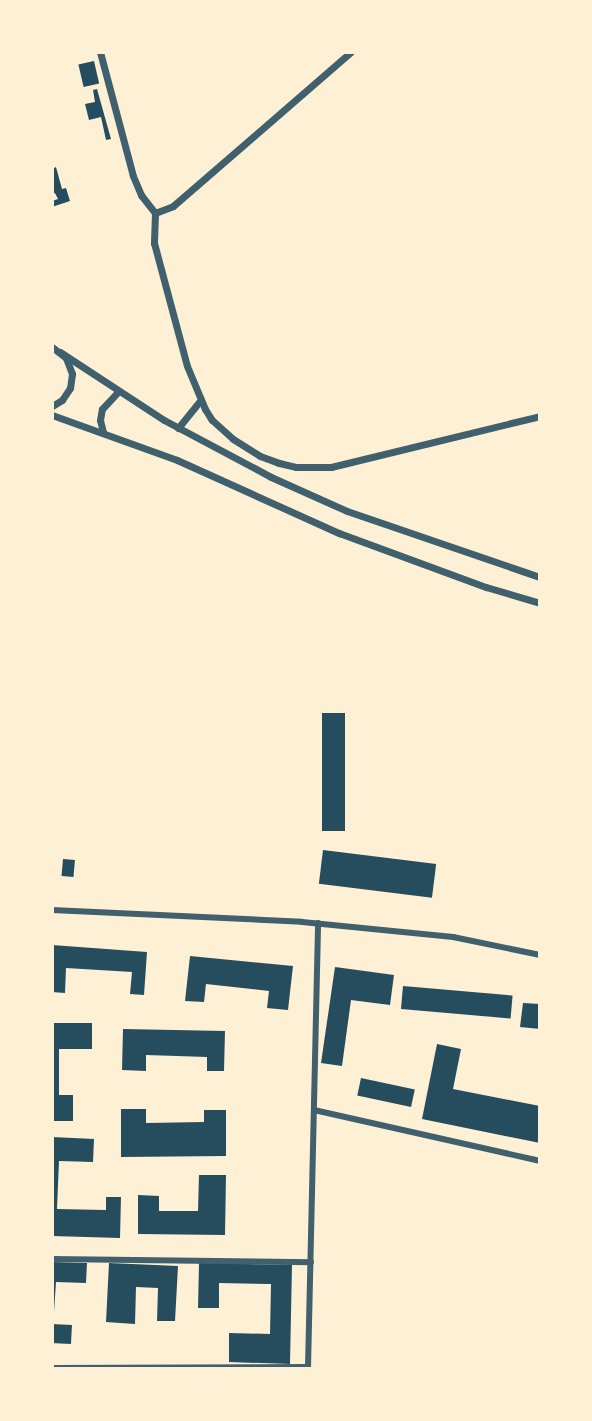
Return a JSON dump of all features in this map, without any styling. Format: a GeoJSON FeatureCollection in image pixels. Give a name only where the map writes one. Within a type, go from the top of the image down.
{"type":"FeatureCollection","features":[{"type":"Feature","properties":{"kind":"street"},"geometry":{"type":"LineString","coordinates":[[100,52],[133,176],[141,195],[155,213],[154,243],[187,366],[212,420],[254,453],[279,463],[311,468],[356,463],[540,416]]}},
{"type":"Feature","properties":{"kind":"street"},"geometry":{"type":"LineString","coordinates":[[155,213],[173,206],[351,52]]}},
{"type":"Feature","properties":{"kind":"street"},"geometry":{"type":"LineString","coordinates":[[52,347],[118,392],[178,428],[271,477],[347,511],[540,577]]}},
{"type":"Feature","properties":{"kind":"street"},"geometry":{"type":"LineString","coordinates":[[52,406],[62,400],[70,388],[72,374],[70,366],[60,352]]}},
{"type":"Feature","properties":{"kind":"street"},"geometry":{"type":"LineString","coordinates":[[103,432],[100,420],[102,408],[118,392]]}},
{"type":"Feature","properties":{"kind":"street"},"geometry":{"type":"LineString","coordinates":[[178,428],[201,399]]}},
{"type":"Feature","properties":{"kind":"street"},"geometry":{"type":"LineString","coordinates":[[52,415],[177,460],[339,533],[486,587],[540,603]]}},
{"type":"Feature","properties":{"kind":"street"},"geometry":{"type":"LineString","coordinates":[[52,910],[318,923],[453,937],[540,955]]}},
{"type":"Feature","properties":{"kind":"street"},"geometry":{"type":"LineString","coordinates":[[52,1368],[308,1368],[318,923]]}},
{"type":"Feature","properties":{"kind":"street"},"geometry":{"type":"LineString","coordinates":[[314,1110],[540,1161]]}},
{"type":"Feature","properties":{"kind":"street"},"geometry":{"type":"LineString","coordinates":[[52,1259],[311,1262]]}},
{"type":"Feature","properties":{"kind":"building"},"geometry":{"type":"Polygon","coordinates":[[[94,61],[99,83],[84,87],[78,65],[94,61]]]}},
{"type":"Feature","properties":{"kind":"building"},"geometry":{"type":"Polygon","coordinates":[[[97,89],[111,139],[106,140],[101,117],[89,120],[85,104],[95,102],[93,90],[97,89]]]}},
{"type":"Feature","properties":{"kind":"building"},"geometry":{"type":"Polygon","coordinates":[[[56,167],[62,189],[66,188],[70,201],[52,207],[52,201],[58,199],[55,193],[52,194],[52,169],[56,167]]]}},
{"type":"Feature","properties":{"kind":"building"},"geometry":{"type":"Polygon","coordinates":[[[322,713],[345,713],[345,831],[322,831],[322,713]]]}},
{"type":"Feature","properties":{"kind":"building"},"geometry":{"type":"Polygon","coordinates":[[[323,850],[436,864],[432,898],[319,884],[323,850]]]}},
{"type":"Feature","properties":{"kind":"building"},"geometry":{"type":"Polygon","coordinates":[[[63,859],[75,860],[73,877],[62,876],[63,859]]]}},
{"type":"Feature","properties":{"kind":"building"},"geometry":{"type":"Polygon","coordinates":[[[52,945],[147,952],[144,995],[130,994],[132,972],[66,968],[65,993],[52,992],[52,945]]]}},
{"type":"Feature","properties":{"kind":"building"},"geometry":{"type":"Polygon","coordinates":[[[190,956],[293,966],[288,1010],[267,1008],[269,991],[206,984],[204,1002],[185,1001],[190,956]]]}},
{"type":"Feature","properties":{"kind":"building"},"geometry":{"type":"Polygon","coordinates":[[[335,967],[394,975],[390,1005],[351,1000],[342,1066],[321,1063],[335,967]]]}},
{"type":"Feature","properties":{"kind":"building"},"geometry":{"type":"Polygon","coordinates":[[[403,986],[513,996],[511,1018],[401,1009],[403,986]]]}},
{"type":"Feature","properties":{"kind":"building"},"geometry":{"type":"Polygon","coordinates":[[[523,1003],[540,1004],[540,1029],[520,1027],[523,1003]]]}},
{"type":"Feature","properties":{"kind":"building"},"geometry":{"type":"Polygon","coordinates":[[[52,1023],[92,1023],[92,1049],[59,1049],[59,1095],[73,1095],[73,1121],[52,1121],[52,1023]]]}},
{"type":"Feature","properties":{"kind":"building"},"geometry":{"type":"Polygon","coordinates":[[[123,1029],[225,1031],[224,1071],[207,1071],[207,1057],[146,1055],[146,1071],[122,1070],[123,1029]]]}},
{"type":"Feature","properties":{"kind":"building"},"geometry":{"type":"Polygon","coordinates":[[[437,1044],[461,1049],[453,1089],[540,1106],[540,1143],[422,1119],[437,1044]]]}},
{"type":"Feature","properties":{"kind":"building"},"geometry":{"type":"Polygon","coordinates":[[[361,1078],[415,1089],[411,1107],[357,1096],[361,1078]]]}},
{"type":"Feature","properties":{"kind":"building"},"geometry":{"type":"Polygon","coordinates":[[[121,1109],[146,1109],[146,1123],[204,1122],[204,1110],[226,1110],[226,1156],[121,1157],[121,1109]]]}},
{"type":"Feature","properties":{"kind":"building"},"geometry":{"type":"Polygon","coordinates":[[[52,1137],[94,1139],[93,1162],[59,1161],[57,1209],[106,1210],[106,1197],[121,1197],[120,1238],[52,1236],[52,1137]]]}},
{"type":"Feature","properties":{"kind":"building"},"geometry":{"type":"Polygon","coordinates":[[[199,1175],[226,1175],[225,1235],[138,1234],[138,1195],[159,1196],[159,1211],[198,1211],[199,1175]]]}},
{"type":"Feature","properties":{"kind":"building"},"geometry":{"type":"Polygon","coordinates":[[[52,1262],[87,1263],[86,1283],[56,1282],[54,1312],[52,1262]]]}},
{"type":"Feature","properties":{"kind":"building"},"geometry":{"type":"Polygon","coordinates":[[[109,1263],[178,1266],[175,1321],[157,1321],[158,1288],[136,1287],[135,1324],[106,1322],[109,1263]]]}},
{"type":"Feature","properties":{"kind":"building"},"geometry":{"type":"Polygon","coordinates":[[[199,1263],[292,1265],[290,1364],[229,1362],[229,1333],[270,1334],[271,1284],[219,1283],[219,1308],[198,1308],[199,1263]]]}},
{"type":"Feature","properties":{"kind":"building"},"geometry":{"type":"Polygon","coordinates":[[[52,1324],[72,1325],[71,1344],[52,1343],[52,1324]]]}}]}
